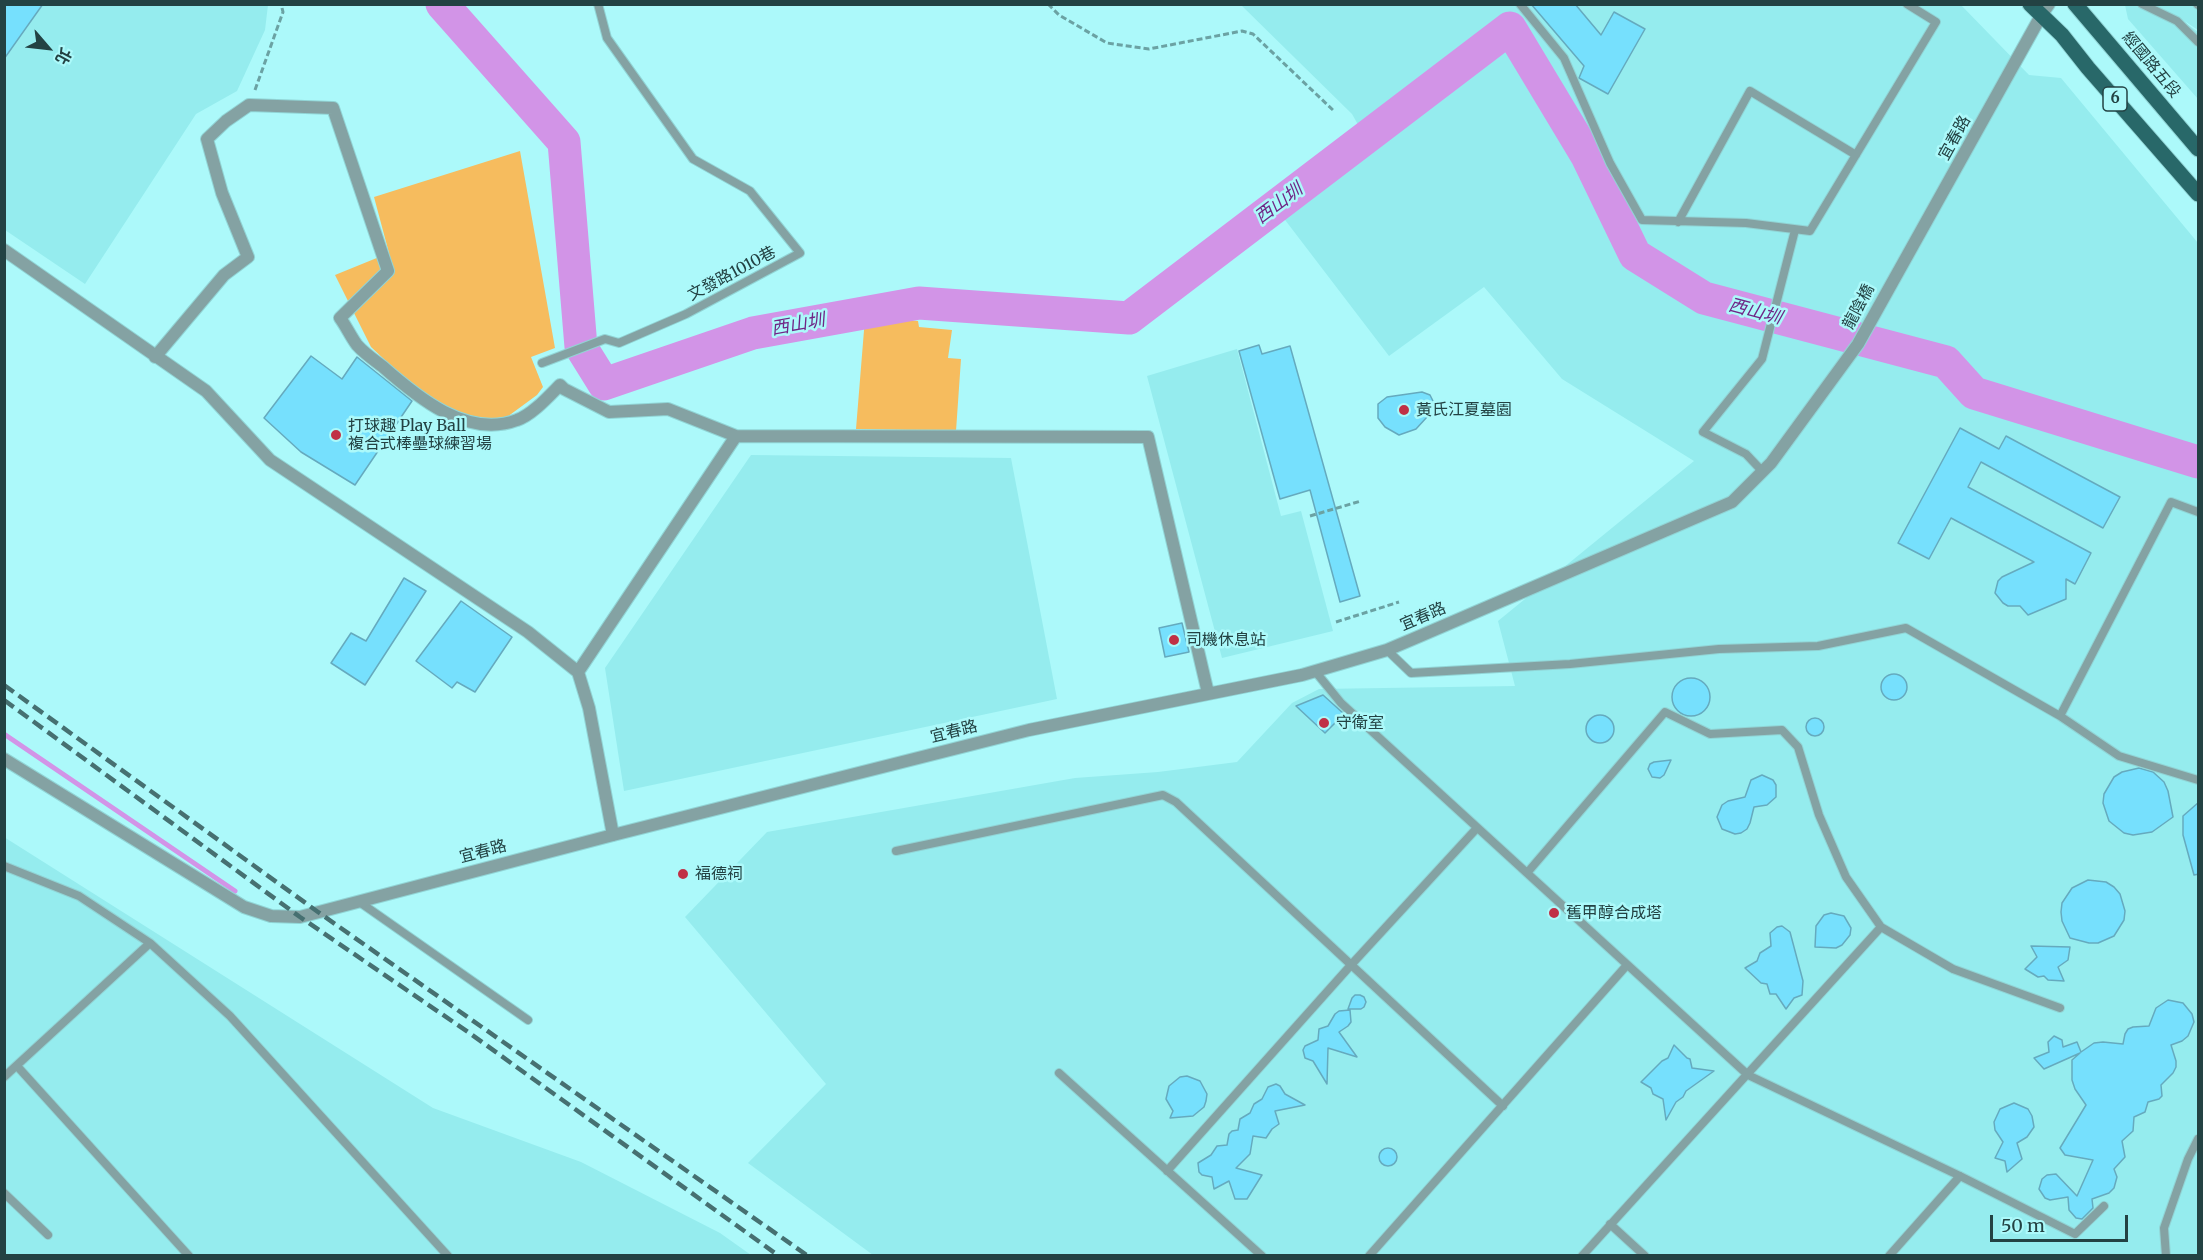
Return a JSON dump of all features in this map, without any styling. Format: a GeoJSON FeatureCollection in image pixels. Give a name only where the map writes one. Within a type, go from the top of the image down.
{"type":"FeatureCollection","features":[{"type":"Feature","properties":{"kind":"main road","name":"經國路五段"},"geometry":{"type":"LineString","coordinates":[[2075,4],[2199,149]]}},
{"type":"Feature","properties":{"kind":"main road","name":"6"},"geometry":{"type":"LineString","coordinates":[[2040,8],[2088,68],[2199,194]]}},
{"type":"Feature","properties":{"kind":"street","name":"宜春路"},"geometry":{"type":"LineString","coordinates":[[1889,287],[2040,8]]}},
{"type":"Feature","properties":{"kind":"street"},"geometry":{"type":"LineString","coordinates":[[155,357],[224,275],[248,257],[222,193],[207,139],[226,121],[249,105],[333,108],[388,271],[340,318],[357,345],[403,385],[432,405],[466,421],[492,425],[519,420],[543,402],[560,385],[609,412],[668,409],[736,436],[1148,437],[1208,693]]}},
{"type":"Feature","properties":{"kind":"street"},"geometry":{"type":"LineString","coordinates":[[4,250],[206,391],[270,460],[528,632],[578,672],[590,708],[614,835]]}},
{"type":"Feature","properties":{"kind":"street","name":"龍陰橋"},"geometry":{"type":"LineString","coordinates":[[1858,344],[1889,287]]}},
{"type":"Feature","properties":{"kind":"street","name":"宜春路"},"geometry":{"type":"LineString","coordinates":[[4,759],[244,907],[271,916],[300,917],[1029,730],[1315,671],[1387,650],[1732,502],[1771,463],[1858,344]]}},
{"type":"Feature","properties":{"kind":"street"},"geometry":{"type":"LineString","coordinates":[[578,672],[736,436]]}},
{"type":"Feature","properties":{"kind":"lane","name":"文發路1010巷"},"geometry":{"type":"LineString","coordinates":[[542,363],[605,339],[619,343],[629,339],[686,314],[800,253],[750,191],[693,159],[607,38],[598,4]]}},
{"type":"Feature","properties":{"kind":"lane"},"geometry":{"type":"LineString","coordinates":[[1520,4],[1563,58],[1610,163],[1642,220],[1746,223],[1810,231],[1936,22],[1907,4]]}},
{"type":"Feature","properties":{"kind":"lane"},"geometry":{"type":"LineString","coordinates":[[2142,4],[2177,21],[2199,42]]}},
{"type":"Feature","properties":{"kind":"lane"},"geometry":{"type":"LineString","coordinates":[[1678,222],[1750,91],[1856,155]]}},
{"type":"Feature","properties":{"kind":"lane"},"geometry":{"type":"LineString","coordinates":[[1763,472],[1746,454],[1703,432],[1762,359],[1795,230]]}},
{"type":"Feature","properties":{"kind":"lane"},"geometry":{"type":"LineString","coordinates":[[2060,716],[2171,502],[2199,512]]}},
{"type":"Feature","properties":{"kind":"lane"},"geometry":{"type":"LineString","coordinates":[[1387,650],[1411,673],[1570,664],[1719,649],[1818,646],[1905,628],[2060,716],[2119,756],[2199,780]]}},
{"type":"Feature","properties":{"kind":"lane"},"geometry":{"type":"LineString","coordinates":[[1315,671],[1341,703],[1748,1075],[1960,1176],[2075,1234],[2104,1206]]}},
{"type":"Feature","properties":{"kind":"lane"},"geometry":{"type":"LineString","coordinates":[[1527,873],[1665,712],[1710,734],[1782,730],[1798,747],[1819,815],[1846,877],[1881,927],[1953,969],[2060,1008]]}},
{"type":"Feature","properties":{"kind":"lane"},"geometry":{"type":"LineString","coordinates":[[896,851],[1163,795],[1176,802],[1503,1106]]}},
{"type":"Feature","properties":{"kind":"lane"},"geometry":{"type":"LineString","coordinates":[[1167,1171],[1477,828]]}},
{"type":"Feature","properties":{"kind":"lane"},"geometry":{"type":"LineString","coordinates":[[4,866],[79,896],[150,943],[230,1016],[448,1256]]}},
{"type":"Feature","properties":{"kind":"lane"},"geometry":{"type":"LineString","coordinates":[[358,902],[528,1020]]}},
{"type":"Feature","properties":{"kind":"lane"},"geometry":{"type":"LineString","coordinates":[[1582,1256],[1881,927]]}},
{"type":"Feature","properties":{"kind":"lane"},"geometry":{"type":"LineString","coordinates":[[4,1077],[150,943]]}},
{"type":"Feature","properties":{"kind":"lane"},"geometry":{"type":"LineString","coordinates":[[1369,1256],[1627,965]]}},
{"type":"Feature","properties":{"kind":"lane"},"geometry":{"type":"LineString","coordinates":[[17,1066],[189,1256]]}},
{"type":"Feature","properties":{"kind":"lane"},"geometry":{"type":"LineString","coordinates":[[1059,1073],[1262,1256]]}},
{"type":"Feature","properties":{"kind":"lane"},"geometry":{"type":"LineString","coordinates":[[2166,1256],[2164,1228],[2188,1159],[2199,1139]]}},
{"type":"Feature","properties":{"kind":"lane"},"geometry":{"type":"LineString","coordinates":[[1889,1256],[1960,1176]]}},
{"type":"Feature","properties":{"kind":"lane"},"geometry":{"type":"LineString","coordinates":[[4,1192],[48,1236]]}},
{"type":"Feature","properties":{"kind":"lane"},"geometry":{"type":"LineString","coordinates":[[1610,1224],[1645,1256]]}},
{"type":"Feature","properties":{"kind":"path"},"geometry":{"type":"LineString","coordinates":[[249,105],[283,12],[281,4]]}},
{"type":"Feature","properties":{"kind":"path"},"geometry":{"type":"LineString","coordinates":[[1048,4],[1059,15],[1107,43],[1149,50],[1242,31],[1253,34],[1335,112]]}},
{"type":"Feature","properties":{"kind":"path"},"geometry":{"type":"LineString","coordinates":[[1310,516],[1361,501]]}},
{"type":"Feature","properties":{"kind":"path"},"geometry":{"type":"LineString","coordinates":[[1336,622],[1399,602]]}},
{"type":"Feature","properties":{"kind":"shaded area"},"geometry":{"type":"Polygon","coordinates":[[[43,5],[268,5],[265,30],[237,91],[196,114],[85,284],[5,230],[5,59],[43,5]]]}},
{"type":"Feature","properties":{"kind":"shaded area"},"geometry":{"type":"Polygon","coordinates":[[[1241,5],[1961,5],[2029,75],[2061,78],[2198,243],[2198,1255],[873,1255],[748,1163],[826,1084],[685,917],[767,832],[1075,778],[1158,772],[1237,762],[1292,703],[1319,689],[1515,686],[1498,621],[1694,461],[1562,379],[1484,287],[1389,356],[1279,212],[1370,146],[1352,114],[1241,5]]]}},
{"type":"Feature","properties":{"kind":"shaded area"},"geometry":{"type":"Polygon","coordinates":[[[2125,5],[2198,5],[2198,30],[2178,17],[2198,32],[2198,99],[2128,19],[2125,5]]]}},
{"type":"Feature","properties":{"kind":"shaded area"},"geometry":{"type":"Polygon","coordinates":[[[520,151],[555,348],[531,357],[543,387],[537,395],[507,417],[487,419],[459,413],[418,391],[371,347],[335,275],[389,253],[374,197],[520,151]]]}},
{"type":"Feature","properties":{"kind":"shaded area"},"geometry":{"type":"Polygon","coordinates":[[[865,318],[918,321],[919,327],[952,330],[948,358],[961,359],[956,431],[856,429],[865,318]]]}},
{"type":"Feature","properties":{"kind":"shaded area"},"geometry":{"type":"Polygon","coordinates":[[[1237,349],[1281,516],[1301,511],[1333,631],[1222,658],[1147,376],[1237,349]]]}},
{"type":"Feature","properties":{"kind":"shaded area"},"geometry":{"type":"Polygon","coordinates":[[[751,455],[1011,458],[1057,699],[624,791],[605,668],[751,455]]]}},
{"type":"Feature","properties":{"kind":"shaded area"},"geometry":{"type":"Polygon","coordinates":[[[4,837],[433,1108],[581,1162],[720,1233],[751,1255],[5,1255],[4,837]]]}},
{"type":"Feature","properties":{"kind":"building"},"geometry":{"type":"Polygon","coordinates":[[[4,4],[43,4],[4,59],[4,4]]]}},
{"type":"Feature","properties":{"kind":"building"},"geometry":{"type":"Polygon","coordinates":[[[1531,4],[1575,4],[1601,35],[1614,12],[1645,29],[1608,94],[1579,78],[1584,66],[1531,4]]]}},
{"type":"Feature","properties":{"kind":"building"},"geometry":{"type":"Polygon","coordinates":[[[1259,345],[1262,354],[1290,346],[1360,596],[1340,602],[1310,490],[1280,499],[1239,351],[1259,345]]]}},
{"type":"Feature","properties":{"kind":"building","name":"打球趣 Play Ball 複合式棒壘球練習場"},"geometry":{"type":"Polygon","coordinates":[[[311,356],[342,379],[357,357],[412,401],[355,485],[301,452],[264,418],[311,356]]]}},
{"type":"Feature","properties":{"kind":"building","name":"黃氏江夏墓園"},"geometry":{"type":"Polygon","coordinates":[[[1422,392],[1430,395],[1434,403],[1427,417],[1416,429],[1399,435],[1385,427],[1378,418],[1378,404],[1387,397],[1422,392]]]}},
{"type":"Feature","properties":{"kind":"building"},"geometry":{"type":"Polygon","coordinates":[[[1960,428],[1999,449],[2006,436],[2120,497],[2103,528],[1981,462],[1968,487],[2091,553],[2075,584],[2066,579],[2066,599],[2028,615],[2020,606],[2008,606],[2003,603],[1995,593],[1998,581],[2034,562],[1951,518],[1929,559],[1898,543],[1960,428]]]}},
{"type":"Feature","properties":{"kind":"building"},"geometry":{"type":"Polygon","coordinates":[[[404,578],[426,591],[365,685],[331,663],[351,633],[366,641],[404,578]]]}},
{"type":"Feature","properties":{"kind":"building"},"geometry":{"type":"Polygon","coordinates":[[[461,601],[512,637],[475,692],[457,682],[452,688],[416,661],[461,601]]]}},
{"type":"Feature","properties":{"kind":"building","name":"司機休息站"},"geometry":{"type":"Polygon","coordinates":[[[1182,623],[1189,652],[1165,657],[1159,628],[1182,623]]]}},
{"type":"Feature","properties":{"kind":"building"},"geometry":{"type":"Polygon","coordinates":[[[1894,674],[1903,678],[1907,687],[1903,696],[1894,700],[1885,696],[1881,687],[1885,678],[1894,674]]]}},
{"type":"Feature","properties":{"kind":"building"},"geometry":{"type":"Polygon","coordinates":[[[1691,678],[1698,679],[1704,684],[1709,690],[1709,704],[1704,710],[1698,715],[1691,716],[1684,715],[1678,710],[1673,704],[1672,697],[1673,690],[1678,684],[1684,679],[1691,678]]]}},
{"type":"Feature","properties":{"kind":"building","name":"守衛室"},"geometry":{"type":"Polygon","coordinates":[[[1323,695],[1344,714],[1325,733],[1296,706],[1323,695]]]}},
{"type":"Feature","properties":{"kind":"building"},"geometry":{"type":"Polygon","coordinates":[[[1600,715],[1610,719],[1614,729],[1610,739],[1600,743],[1590,739],[1586,729],[1590,719],[1600,715]]]}},
{"type":"Feature","properties":{"kind":"building"},"geometry":{"type":"Polygon","coordinates":[[[1815,718],[1821,721],[1824,727],[1821,733],[1815,736],[1809,733],[1806,727],[1809,721],[1815,718]]]}},
{"type":"Feature","properties":{"kind":"building"},"geometry":{"type":"Polygon","coordinates":[[[1671,760],[1664,775],[1660,778],[1652,777],[1648,769],[1650,764],[1671,760]]]}},
{"type":"Feature","properties":{"kind":"building"},"geometry":{"type":"Polygon","coordinates":[[[2139,768],[2153,772],[2164,782],[2173,817],[2152,832],[2133,835],[2124,833],[2109,821],[2103,803],[2104,794],[2114,777],[2122,772],[2139,768]]]}},
{"type":"Feature","properties":{"kind":"building"},"geometry":{"type":"Polygon","coordinates":[[[1762,775],[1773,780],[1776,785],[1776,797],[1767,805],[1754,807],[1747,829],[1741,833],[1735,834],[1722,829],[1717,817],[1722,805],[1728,801],[1745,797],[1751,780],[1762,775]]]}},
{"type":"Feature","properties":{"kind":"building"},"geometry":{"type":"Polygon","coordinates":[[[2199,802],[2199,874],[2194,875],[2183,835],[2183,816],[2199,802]]]}},
{"type":"Feature","properties":{"kind":"building"},"geometry":{"type":"Polygon","coordinates":[[[2088,880],[2106,882],[2114,887],[2120,894],[2125,911],[2124,920],[2114,936],[2098,943],[2070,938],[2062,921],[2062,903],[2072,888],[2088,880]]]}},
{"type":"Feature","properties":{"kind":"building"},"geometry":{"type":"Polygon","coordinates":[[[1831,913],[1844,916],[1851,928],[1850,935],[1842,945],[1836,948],[1815,947],[1816,926],[1824,915],[1831,913]]]}},
{"type":"Feature","properties":{"kind":"building"},"geometry":{"type":"Polygon","coordinates":[[[1782,926],[1790,932],[1803,981],[1802,995],[1794,998],[1786,1009],[1776,994],[1770,994],[1767,984],[1761,983],[1745,968],[1757,961],[1760,953],[1771,946],[1770,933],[1782,926]]]}},
{"type":"Feature","properties":{"kind":"building"},"geometry":{"type":"Polygon","coordinates":[[[2031,946],[2070,947],[2068,960],[2058,967],[2064,981],[2048,980],[2044,976],[2038,977],[2025,969],[2037,957],[2031,946]]]}},
{"type":"Feature","properties":{"kind":"building"},"geometry":{"type":"Polygon","coordinates":[[[1355,995],[1364,997],[1366,1002],[1364,1007],[1348,1009],[1352,998],[1355,995]]]}},
{"type":"Feature","properties":{"kind":"building"},"geometry":{"type":"Polygon","coordinates":[[[2168,1000],[2183,1003],[2192,1014],[2194,1022],[2188,1036],[2171,1045],[2176,1067],[2161,1085],[2162,1096],[2148,1102],[2145,1112],[2134,1117],[2133,1131],[2122,1141],[2125,1157],[2114,1169],[2117,1177],[2114,1188],[2109,1193],[2092,1199],[2093,1208],[2082,1219],[2076,1218],[2069,1210],[2068,1197],[2050,1200],[2045,1198],[2039,1189],[2042,1179],[2047,1175],[2056,1174],[2077,1196],[2093,1160],[2065,1155],[2060,1148],[2086,1105],[2072,1080],[2072,1060],[2080,1053],[2044,1069],[2034,1058],[2049,1052],[2048,1042],[2054,1036],[2062,1040],[2063,1047],[2077,1042],[2081,1052],[2094,1043],[2123,1044],[2128,1029],[2149,1026],[2156,1008],[2168,1000]]]}},
{"type":"Feature","properties":{"kind":"building"},"geometry":{"type":"Polygon","coordinates":[[[1350,1010],[1351,1022],[1339,1032],[1357,1057],[1328,1048],[1327,1084],[1313,1061],[1305,1058],[1303,1050],[1305,1046],[1318,1040],[1319,1029],[1328,1026],[1335,1014],[1339,1011],[1350,1010]]]}},
{"type":"Feature","properties":{"kind":"building"},"geometry":{"type":"Polygon","coordinates":[[[1674,1045],[1690,1059],[1692,1068],[1714,1071],[1686,1091],[1683,1097],[1676,1102],[1666,1120],[1663,1099],[1653,1094],[1651,1088],[1641,1082],[1668,1058],[1674,1045]]]}},
{"type":"Feature","properties":{"kind":"building"},"geometry":{"type":"Polygon","coordinates":[[[1187,1076],[1200,1081],[1207,1094],[1204,1107],[1193,1116],[1170,1118],[1173,1111],[1166,1099],[1169,1086],[1180,1077],[1187,1076]]]}},
{"type":"Feature","properties":{"kind":"building"},"geometry":{"type":"Polygon","coordinates":[[[1276,1084],[1285,1094],[1305,1105],[1275,1111],[1279,1124],[1266,1138],[1253,1136],[1250,1154],[1236,1168],[1262,1175],[1247,1199],[1235,1199],[1229,1181],[1214,1189],[1212,1177],[1199,1172],[1198,1163],[1211,1155],[1217,1146],[1227,1145],[1229,1134],[1238,1130],[1240,1119],[1250,1113],[1254,1104],[1262,1099],[1268,1087],[1276,1084]]]}},
{"type":"Feature","properties":{"kind":"building"},"geometry":{"type":"Polygon","coordinates":[[[2014,1103],[2028,1109],[2034,1127],[2027,1137],[2017,1143],[2022,1159],[2007,1172],[2005,1161],[1995,1158],[2003,1142],[1995,1130],[1994,1122],[2000,1109],[2014,1103]]]}},
{"type":"Feature","properties":{"kind":"building"},"geometry":{"type":"Polygon","coordinates":[[[1388,1148],[1394,1151],[1397,1157],[1394,1163],[1388,1166],[1382,1163],[1379,1157],[1382,1151],[1388,1148]]]}},
{"type":"Feature","properties":{"kind":"waterway","name":"西山圳"},"geometry":{"type":"LineString","coordinates":[[442,4],[564,142],[581,347],[604,384],[753,333],[919,303],[1129,318],[1510,28],[1587,156],[1635,255],[1704,298],[1946,362],[1974,393],[2198,462]]}},
{"type":"Feature","properties":{"kind":"waterway"},"geometry":{"type":"LineString","coordinates":[[4,734],[235,891]]}},
{"type":"Feature","properties":{"kind":"railway"},"geometry":{"type":"LineString","coordinates":[[4,685],[318,912],[808,1256]]}},
{"type":"Feature","properties":{"kind":"railway"},"geometry":{"type":"LineString","coordinates":[[4,700],[300,917],[468,1032],[779,1256]]}},
{"type":"Feature","properties":{"kind":"place","name":"黃氏江夏墓園"},"geometry":{"type":"Point","coordinates":[1404,410]}},
{"type":"Feature","properties":{"kind":"place","name":"打球趣 Play Ball 複合式棒壘球練習場"},"geometry":{"type":"Point","coordinates":[336,435]}},
{"type":"Feature","properties":{"kind":"place","name":"司機休息站"},"geometry":{"type":"Point","coordinates":[1174,640]}},
{"type":"Feature","properties":{"kind":"place","name":"守衛室"},"geometry":{"type":"Point","coordinates":[1324,723]}},
{"type":"Feature","properties":{"kind":"place","name":"福德祠"},"geometry":{"type":"Point","coordinates":[683,874]}},
{"type":"Feature","properties":{"kind":"place","name":"舊甲醇合成塔"},"geometry":{"type":"Point","coordinates":[1554,913]}}]}
